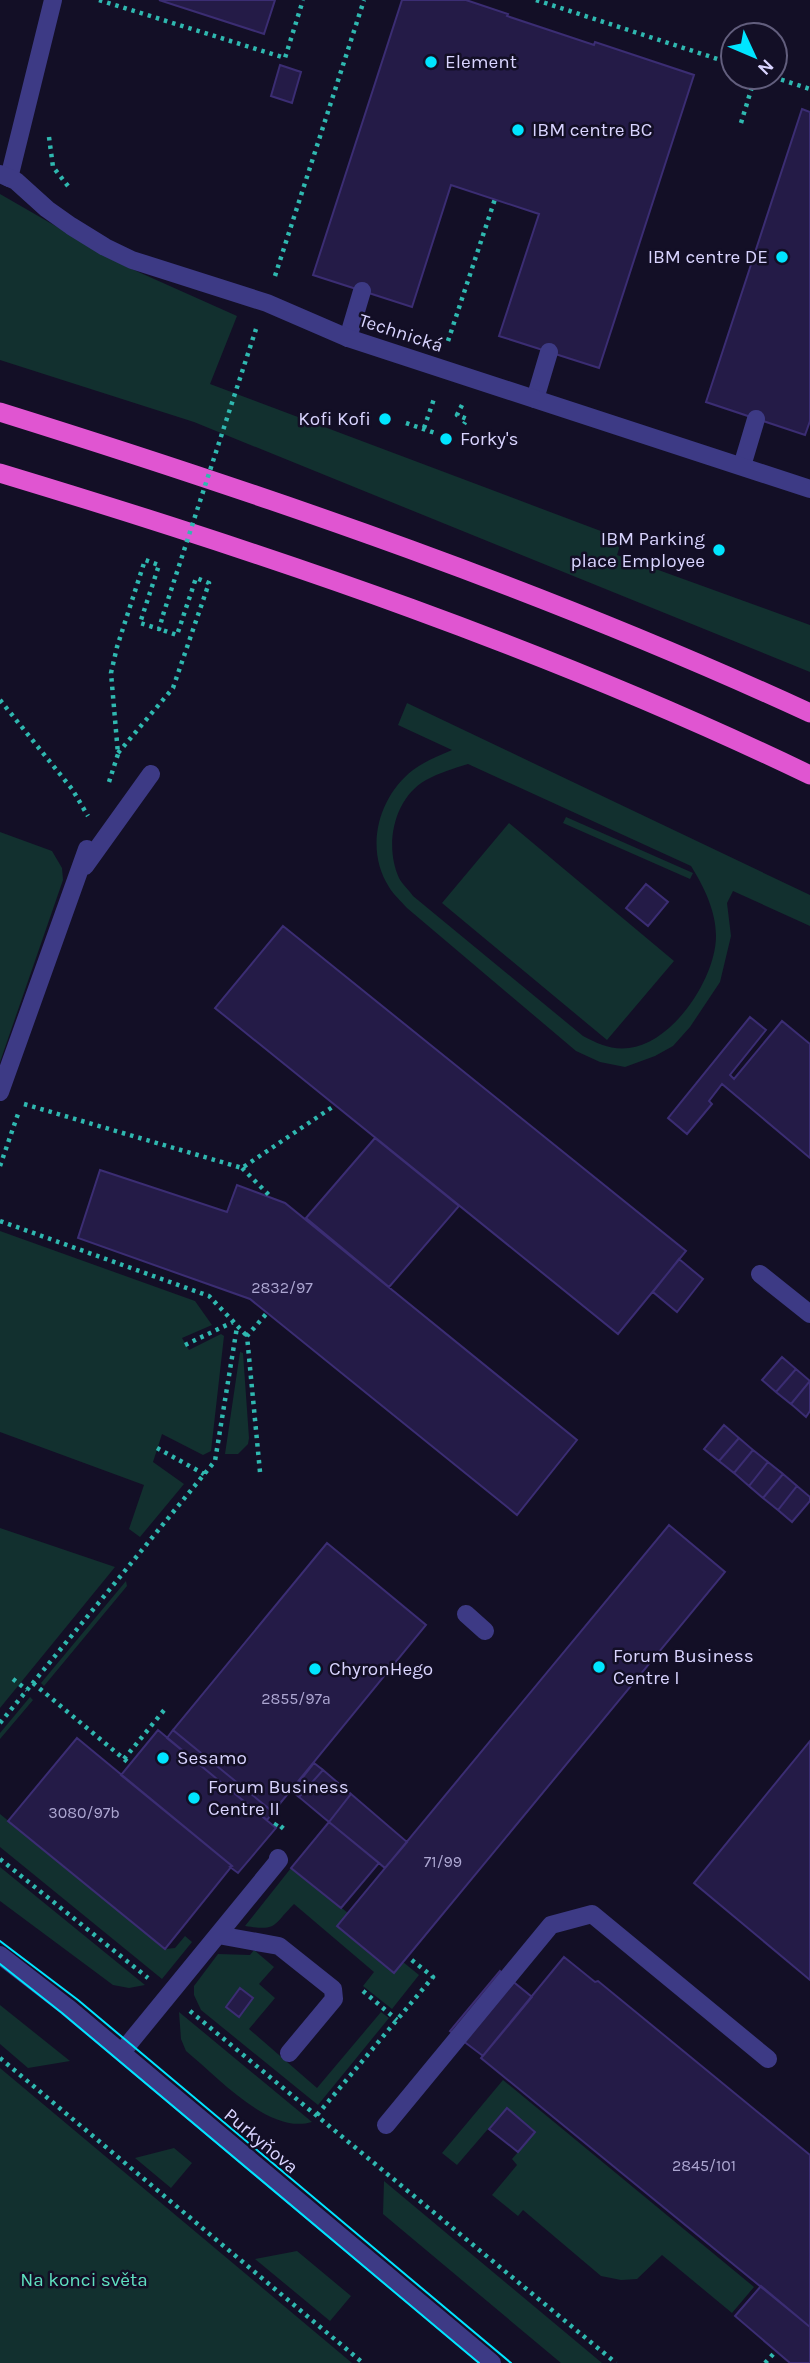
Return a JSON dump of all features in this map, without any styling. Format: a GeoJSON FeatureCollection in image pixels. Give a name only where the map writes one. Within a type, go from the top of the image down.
{"type":"FeatureCollection","features":[{"type":"Feature","properties":{"kind":"highway"},"geometry":{"type":"LineString","coordinates":[[0,412],[237,488],[439,559],[662,646],[810,713]]}},
{"type":"Feature","properties":{"kind":"highway"},"geometry":{"type":"LineString","coordinates":[[0,473],[216,541],[486,637],[695,723],[810,775]]}},
{"type":"Feature","properties":{"kind":"street"},"geometry":{"type":"LineString","coordinates":[[5,176],[53,0]]}},
{"type":"Feature","properties":{"kind":"street","name":"Technická"},"geometry":{"type":"LineString","coordinates":[[5,176],[71,226],[123,256],[160,271],[285,309],[348,338],[810,489]]}},
{"type":"Feature","properties":{"kind":"street"},"geometry":{"type":"LineString","coordinates":[[348,338],[362,291]]}},
{"type":"Feature","properties":{"kind":"street"},"geometry":{"type":"LineString","coordinates":[[535,400],[549,352]]}},
{"type":"Feature","properties":{"kind":"street"},"geometry":{"type":"LineString","coordinates":[[742,466],[756,419]]}},
{"type":"Feature","properties":{"kind":"street"},"geometry":{"type":"LineString","coordinates":[[77,878],[150,774]]}},
{"type":"Feature","properties":{"kind":"street"},"geometry":{"type":"LineString","coordinates":[[0,1092],[87,849]]}},
{"type":"Feature","properties":{"kind":"street"},"geometry":{"type":"LineString","coordinates":[[760,1274],[810,1314]]}},
{"type":"Feature","properties":{"kind":"street"},"geometry":{"type":"LineString","coordinates":[[466,1614],[485,1631]]}},
{"type":"Feature","properties":{"kind":"street"},"geometry":{"type":"LineString","coordinates":[[122,2052],[278,1858]]}},
{"type":"Feature","properties":{"kind":"street"},"geometry":{"type":"LineString","coordinates":[[386,2125],[551,1925],[592,1914],[768,2059]]}},
{"type":"Feature","properties":{"kind":"street"},"geometry":{"type":"LineString","coordinates":[[218,1935],[279,1945],[333,1989],[334,1999],[289,2053]]}},
{"type":"Feature","properties":{"kind":"street","name":"Purkyňova"},"geometry":{"type":"LineString","coordinates":[[0,1955],[122,2052],[492,2363]]}},
{"type":"Feature","properties":{"kind":"path"},"geometry":{"type":"LineString","coordinates":[[99,0],[285,58],[303,0]]}},
{"type":"Feature","properties":{"kind":"path"},"geometry":{"type":"LineString","coordinates":[[273,284],[364,0]]}},
{"type":"Feature","properties":{"kind":"path"},"geometry":{"type":"LineString","coordinates":[[536,0],[719,59]]}},
{"type":"Feature","properties":{"kind":"path"},"geometry":{"type":"LineString","coordinates":[[789,82],[810,89]]}},
{"type":"Feature","properties":{"kind":"path"},"geometry":{"type":"LineString","coordinates":[[741,123],[751,91]]}},
{"type":"Feature","properties":{"kind":"path"},"geometry":{"type":"LineString","coordinates":[[47,125],[54,167],[69,188]]}},
{"type":"Feature","properties":{"kind":"path"},"geometry":{"type":"LineString","coordinates":[[454,320],[495,199]]}},
{"type":"Feature","properties":{"kind":"path"},"geometry":{"type":"LineString","coordinates":[[159,629],[257,330]]}},
{"type":"Feature","properties":{"kind":"path"},"geometry":{"type":"LineString","coordinates":[[406,423],[435,433]]}},
{"type":"Feature","properties":{"kind":"path"},"geometry":{"type":"LineString","coordinates":[[145,561],[159,565],[140,623],[159,629],[177,635],[196,578],[209,583],[173,688],[117,754],[111,673],[145,561]]}},
{"type":"Feature","properties":{"kind":"path"},"geometry":{"type":"LineString","coordinates":[[0,700],[72,789],[89,818]]}},
{"type":"Feature","properties":{"kind":"path"},"geometry":{"type":"LineString","coordinates":[[242,1168],[334,1106]]}},
{"type":"Feature","properties":{"kind":"path"},"geometry":{"type":"LineString","coordinates":[[43,1108],[242,1168],[272,1198]]}},
{"type":"Feature","properties":{"kind":"path"},"geometry":{"type":"LineString","coordinates":[[0,1222],[209,1296],[247,1336],[260,1472]]}},
{"type":"Feature","properties":{"kind":"path"},"geometry":{"type":"LineString","coordinates":[[247,1336],[267,1313]]}},
{"type":"Feature","properties":{"kind":"path"},"geometry":{"type":"LineString","coordinates":[[185,1345],[235,1325]]}},
{"type":"Feature","properties":{"kind":"path"},"geometry":{"type":"LineString","coordinates":[[0,1723],[215,1461],[235,1325]]}},
{"type":"Feature","properties":{"kind":"path"},"geometry":{"type":"LineString","coordinates":[[157,1448],[204,1474]]}},
{"type":"Feature","properties":{"kind":"path"},"geometry":{"type":"LineString","coordinates":[[13,1679],[27,1690]]}},
{"type":"Feature","properties":{"kind":"path"},"geometry":{"type":"LineString","coordinates":[[33,1683],[130,1764]]}},
{"type":"Feature","properties":{"kind":"path"},"geometry":{"type":"LineString","coordinates":[[124,1759],[165,1709]]}},
{"type":"Feature","properties":{"kind":"path"},"geometry":{"type":"LineString","coordinates":[[0,1859],[150,1980]]}},
{"type":"Feature","properties":{"kind":"path"},"geometry":{"type":"LineString","coordinates":[[317,2115],[433,1977],[408,1957]]}},
{"type":"Feature","properties":{"kind":"path"},"geometry":{"type":"LineString","coordinates":[[333,1989],[360,1989],[397,2020]]}},
{"type":"Feature","properties":{"kind":"path"},"geometry":{"type":"LineString","coordinates":[[182,2005],[616,2363]]}},
{"type":"Feature","properties":{"kind":"path"},"geometry":{"type":"LineString","coordinates":[[0,2058],[363,2363]]}},
{"type":"Feature","properties":{"kind":"path"},"geometry":{"type":"LineString","coordinates":[[765,2363],[776,2351]]}},
{"type":"Feature","properties":{"kind":"green space"},"geometry":{"type":"Polygon","coordinates":[[[0,194],[125,266],[237,316],[210,384],[622,539],[617,555],[810,625],[810,672],[194,422],[0,360],[0,194]]]}},
{"type":"Feature","properties":{"kind":"green space"},"geometry":{"type":"Polygon","coordinates":[[[407,703],[810,895],[810,926],[733,891],[727,903],[731,936],[720,982],[690,1027],[673,1046],[625,1067],[600,1062],[576,1051],[407,908],[389,887],[377,856],[379,824],[384,808],[391,794],[413,770],[452,750],[398,725],[407,703]],[[468,764],[436,775],[415,788],[399,810],[393,837],[392,851],[399,878],[413,896],[583,1036],[616,1048],[629,1048],[661,1034],[689,1006],[709,971],[716,936],[714,917],[705,891],[691,866],[468,764]]]}},
{"type":"Feature","properties":{"kind":"green space"},"geometry":{"type":"Polygon","coordinates":[[[566,817],[693,873],[690,879],[563,823],[566,817]]]}},
{"type":"Feature","properties":{"kind":"green space"},"geometry":{"type":"Polygon","coordinates":[[[509,823],[674,961],[607,1040],[442,903],[509,823]]]}},
{"type":"Feature","properties":{"kind":"green space"},"geometry":{"type":"Polygon","coordinates":[[[0,832],[52,851],[62,868],[63,880],[0,1062],[0,832]]]}},
{"type":"Feature","properties":{"kind":"green space"},"geometry":{"type":"Polygon","coordinates":[[[0,1231],[195,1301],[212,1325],[182,1338],[189,1350],[221,1334],[224,1336],[211,1451],[203,1455],[162,1434],[153,1462],[184,1484],[140,1537],[129,1529],[144,1485],[0,1432],[0,1231]]]}},
{"type":"Feature","properties":{"kind":"green space"},"geometry":{"type":"Polygon","coordinates":[[[240,1352],[243,1353],[249,1438],[248,1444],[238,1454],[225,1454],[240,1352]]]}},
{"type":"Feature","properties":{"kind":"green space"},"geometry":{"type":"Polygon","coordinates":[[[0,1528],[115,1567],[0,1708],[0,1528]]]}},
{"type":"Feature","properties":{"kind":"green space"},"geometry":{"type":"Polygon","coordinates":[[[126,1581],[127,1586],[44,1686],[41,1683],[126,1581]]]}},
{"type":"Feature","properties":{"kind":"green space"},"geometry":{"type":"Polygon","coordinates":[[[30,1697],[33,1700],[0,1739],[0,1733],[30,1697]]]}},
{"type":"Feature","properties":{"kind":"green space"},"geometry":{"type":"Polygon","coordinates":[[[0,1814],[165,1949],[175,1948],[185,1936],[192,1942],[162,1979],[0,1847],[0,1814]]]}},
{"type":"Feature","properties":{"kind":"green space"},"geometry":{"type":"Polygon","coordinates":[[[0,1867],[145,1985],[129,1988],[113,1985],[0,1901],[0,1867]]]}},
{"type":"Feature","properties":{"kind":"green space"},"geometry":{"type":"Polygon","coordinates":[[[291,1868],[348,1913],[394,1972],[403,1962],[419,1975],[392,2009],[363,1986],[374,1972],[294,1904],[274,1925],[263,1928],[245,1926],[291,1868]]]}},
{"type":"Feature","properties":{"kind":"green space"},"geometry":{"type":"Polygon","coordinates":[[[254,1950],[274,1967],[259,1984],[275,1998],[249,2029],[317,2088],[381,2012],[389,2018],[318,2105],[201,2010],[194,1995],[194,1986],[218,1954],[250,1955],[254,1950]]]}},
{"type":"Feature","properties":{"kind":"green space"},"geometry":{"type":"Polygon","coordinates":[[[0,2005],[70,2061],[28,2068],[0,2044],[0,2005]]]}},
{"type":"Feature","properties":{"kind":"green space"},"geometry":{"type":"Polygon","coordinates":[[[179,2012],[312,2122],[296,2124],[279,2120],[262,2112],[229,2088],[186,2051],[181,2039],[179,2012]]]}},
{"type":"Feature","properties":{"kind":"green space","name":"Na konci světa"},"geometry":{"type":"Polygon","coordinates":[[[0,2068],[352,2363],[0,2363],[0,2068]]]}},
{"type":"Feature","properties":{"kind":"green space"},"geometry":{"type":"Polygon","coordinates":[[[503,2080],[754,2287],[732,2313],[662,2255],[637,2279],[621,2280],[601,2276],[523,2210],[518,2216],[492,2195],[517,2165],[512,2159],[535,2132],[488,2129],[457,2165],[442,2153],[503,2080]]]}},
{"type":"Feature","properties":{"kind":"green space"},"geometry":{"type":"Polygon","coordinates":[[[174,2148],[192,2163],[171,2188],[135,2158],[174,2148]]]}},
{"type":"Feature","properties":{"kind":"green space"},"geometry":{"type":"Polygon","coordinates":[[[384,2181],[602,2363],[561,2363],[383,2214],[384,2181]]]}},
{"type":"Feature","properties":{"kind":"green space"},"geometry":{"type":"Polygon","coordinates":[[[297,2251],[351,2296],[330,2321],[255,2259],[297,2251]]]}},
{"type":"Feature","properties":{"kind":"building"},"geometry":{"type":"Polygon","coordinates":[[[159,0],[275,0],[264,34],[159,0]]]}},
{"type":"Feature","properties":{"kind":"building","name":"IBM centre BC"},"geometry":{"type":"Polygon","coordinates":[[[402,0],[466,0],[594,45],[595,42],[694,75],[599,368],[499,336],[539,214],[451,185],[412,307],[313,275],[402,0]]]}},
{"type":"Feature","properties":{"kind":"building"},"geometry":{"type":"Polygon","coordinates":[[[280,65],[301,72],[292,103],[271,96],[280,65]]]}},
{"type":"Feature","properties":{"kind":"building","name":"IBM centre DE"},"geometry":{"type":"Polygon","coordinates":[[[802,109],[810,112],[810,421],[805,435],[706,402],[802,109]]]}},
{"type":"Feature","properties":{"kind":"building"},"geometry":{"type":"Polygon","coordinates":[[[646,884],[668,902],[648,926],[626,908],[646,884]]]}},
{"type":"Feature","properties":{"kind":"building"},"geometry":{"type":"Polygon","coordinates":[[[283,926],[686,1251],[618,1334],[215,1008],[283,926]]]}},
{"type":"Feature","properties":{"kind":"building"},"geometry":{"type":"Polygon","coordinates":[[[750,1017],[766,1030],[730,1075],[734,1079],[782,1021],[810,1044],[810,1158],[722,1084],[709,1101],[712,1104],[687,1134],[668,1118],[750,1017]]]}},
{"type":"Feature","properties":{"kind":"building"},"geometry":{"type":"Polygon","coordinates":[[[375,1138],[459,1206],[389,1287],[306,1218],[375,1138]]]}},
{"type":"Feature","properties":{"kind":"building"},"geometry":{"type":"Polygon","coordinates":[[[100,1170],[227,1212],[237,1185],[285,1203],[577,1440],[517,1515],[250,1299],[78,1238],[100,1170]]]}},
{"type":"Feature","properties":{"kind":"building"},"geometry":{"type":"Polygon","coordinates":[[[679,1259],[703,1279],[677,1312],[653,1292],[679,1259]]]}},
{"type":"Feature","properties":{"kind":"building"},"geometry":{"type":"Polygon","coordinates":[[[782,1357],[796,1369],[776,1392],[762,1380],[782,1357]]]}},
{"type":"Feature","properties":{"kind":"building"},"geometry":{"type":"Polygon","coordinates":[[[796,1369],[810,1381],[791,1404],[776,1392],[796,1369]]]}},
{"type":"Feature","properties":{"kind":"building"},"geometry":{"type":"Polygon","coordinates":[[[810,1381],[810,1411],[806,1417],[791,1404],[810,1381]]]}},
{"type":"Feature","properties":{"kind":"building"},"geometry":{"type":"Polygon","coordinates":[[[724,1425],[739,1438],[719,1461],[704,1449],[724,1425]]]}},
{"type":"Feature","properties":{"kind":"building"},"geometry":{"type":"Polygon","coordinates":[[[739,1438],[753,1450],[734,1473],[719,1461],[739,1438]]]}},
{"type":"Feature","properties":{"kind":"building"},"geometry":{"type":"Polygon","coordinates":[[[753,1450],[768,1462],[749,1486],[734,1473],[753,1450]]]}},
{"type":"Feature","properties":{"kind":"building"},"geometry":{"type":"Polygon","coordinates":[[[768,1462],[783,1474],[763,1498],[749,1486],[768,1462]]]}},
{"type":"Feature","properties":{"kind":"building"},"geometry":{"type":"Polygon","coordinates":[[[783,1474],[797,1486],[778,1510],[763,1498],[783,1474]]]}},
{"type":"Feature","properties":{"kind":"building"},"geometry":{"type":"Polygon","coordinates":[[[797,1486],[810,1497],[810,1501],[792,1522],[778,1510],[797,1486]]]}},
{"type":"Feature","properties":{"kind":"building","name":"Forum Business Centre I"},"geometry":{"type":"Polygon","coordinates":[[[669,1525],[725,1572],[394,1973],[337,1926],[669,1525]]]}},
{"type":"Feature","properties":{"kind":"building"},"geometry":{"type":"Polygon","coordinates":[[[327,1543],[426,1625],[273,1812],[173,1730],[327,1543]]]}},
{"type":"Feature","properties":{"kind":"building","name":"Forum Business Centre II"},"geometry":{"type":"Polygon","coordinates":[[[158,1730],[276,1828],[238,1873],[121,1775],[158,1730]]]}},
{"type":"Feature","properties":{"kind":"building"},"geometry":{"type":"Polygon","coordinates":[[[173,1730],[273,1812],[267,1820],[167,1738],[173,1730]]]}},
{"type":"Feature","properties":{"kind":"building"},"geometry":{"type":"Polygon","coordinates":[[[77,1738],[232,1866],[165,1949],[8,1821],[77,1738]]]}},
{"type":"Feature","properties":{"kind":"building"},"geometry":{"type":"Polygon","coordinates":[[[810,1741],[810,1980],[694,1883],[810,1741]]]}},
{"type":"Feature","properties":{"kind":"building"},"geometry":{"type":"Polygon","coordinates":[[[314,1763],[323,1770],[299,1797],[292,1791],[314,1763]]]}},
{"type":"Feature","properties":{"kind":"building"},"geometry":{"type":"Polygon","coordinates":[[[323,1770],[351,1794],[329,1822],[299,1797],[323,1770]]]}},
{"type":"Feature","properties":{"kind":"building"},"geometry":{"type":"Polygon","coordinates":[[[351,1794],[407,1842],[385,1868],[329,1822],[351,1794]]]}},
{"type":"Feature","properties":{"kind":"building"},"geometry":{"type":"Polygon","coordinates":[[[329,1822],[379,1863],[341,1908],[291,1868],[329,1822]]]}},
{"type":"Feature","properties":{"kind":"building"},"geometry":{"type":"Polygon","coordinates":[[[564,1957],[595,1982],[598,1981],[810,2155],[810,2327],[481,2058],[564,1957]]]}},
{"type":"Feature","properties":{"kind":"building"},"geometry":{"type":"Polygon","coordinates":[[[500,1971],[532,1997],[483,2056],[450,2031],[500,1971]]]}},
{"type":"Feature","properties":{"kind":"building"},"geometry":{"type":"Polygon","coordinates":[[[240,1988],[253,1998],[239,2017],[226,2007],[240,1988]]]}},
{"type":"Feature","properties":{"kind":"building"},"geometry":{"type":"Polygon","coordinates":[[[507,2108],[535,2132],[518,2152],[489,2129],[507,2108]]]}},
{"type":"Feature","properties":{"kind":"building"},"geometry":{"type":"Polygon","coordinates":[[[761,2286],[810,2327],[810,2363],[790,2363],[735,2316],[761,2286]]]}},
{"type":"Feature","properties":{"kind":"tram line"},"geometry":{"type":"LineString","coordinates":[[0,1941],[78,2000],[511,2363]]}},
{"type":"Feature","properties":{"kind":"tram line"},"geometry":{"type":"LineString","coordinates":[[0,1964],[479,2363]]}},
{"type":"Feature","properties":{"kind":"place","name":"Element"},"geometry":{"type":"Point","coordinates":[431,62]}},
{"type":"Feature","properties":{"kind":"place","name":"IBM centre BC"},"geometry":{"type":"Point","coordinates":[518,130]}},
{"type":"Feature","properties":{"kind":"place","name":"IBM centre DE"},"geometry":{"type":"Point","coordinates":[782,257]}},
{"type":"Feature","properties":{"kind":"place","name":"Kofi Kofi"},"geometry":{"type":"Point","coordinates":[385,419]}},
{"type":"Feature","properties":{"kind":"place","name":"Forky's"},"geometry":{"type":"Point","coordinates":[446,439]}},
{"type":"Feature","properties":{"kind":"place","name":"IBM Parking place Employee"},"geometry":{"type":"Point","coordinates":[719,550]}},
{"type":"Feature","properties":{"kind":"place","name":"Forum Business Centre I"},"geometry":{"type":"Point","coordinates":[599,1667]}},
{"type":"Feature","properties":{"kind":"place","name":"ChyronHego"},"geometry":{"type":"Point","coordinates":[315,1669]}},
{"type":"Feature","properties":{"kind":"place","name":"Sesamo"},"geometry":{"type":"Point","coordinates":[163,1758]}},
{"type":"Feature","properties":{"kind":"place","name":"Forum Business Centre II"},"geometry":{"type":"Point","coordinates":[194,1798]}}]}
